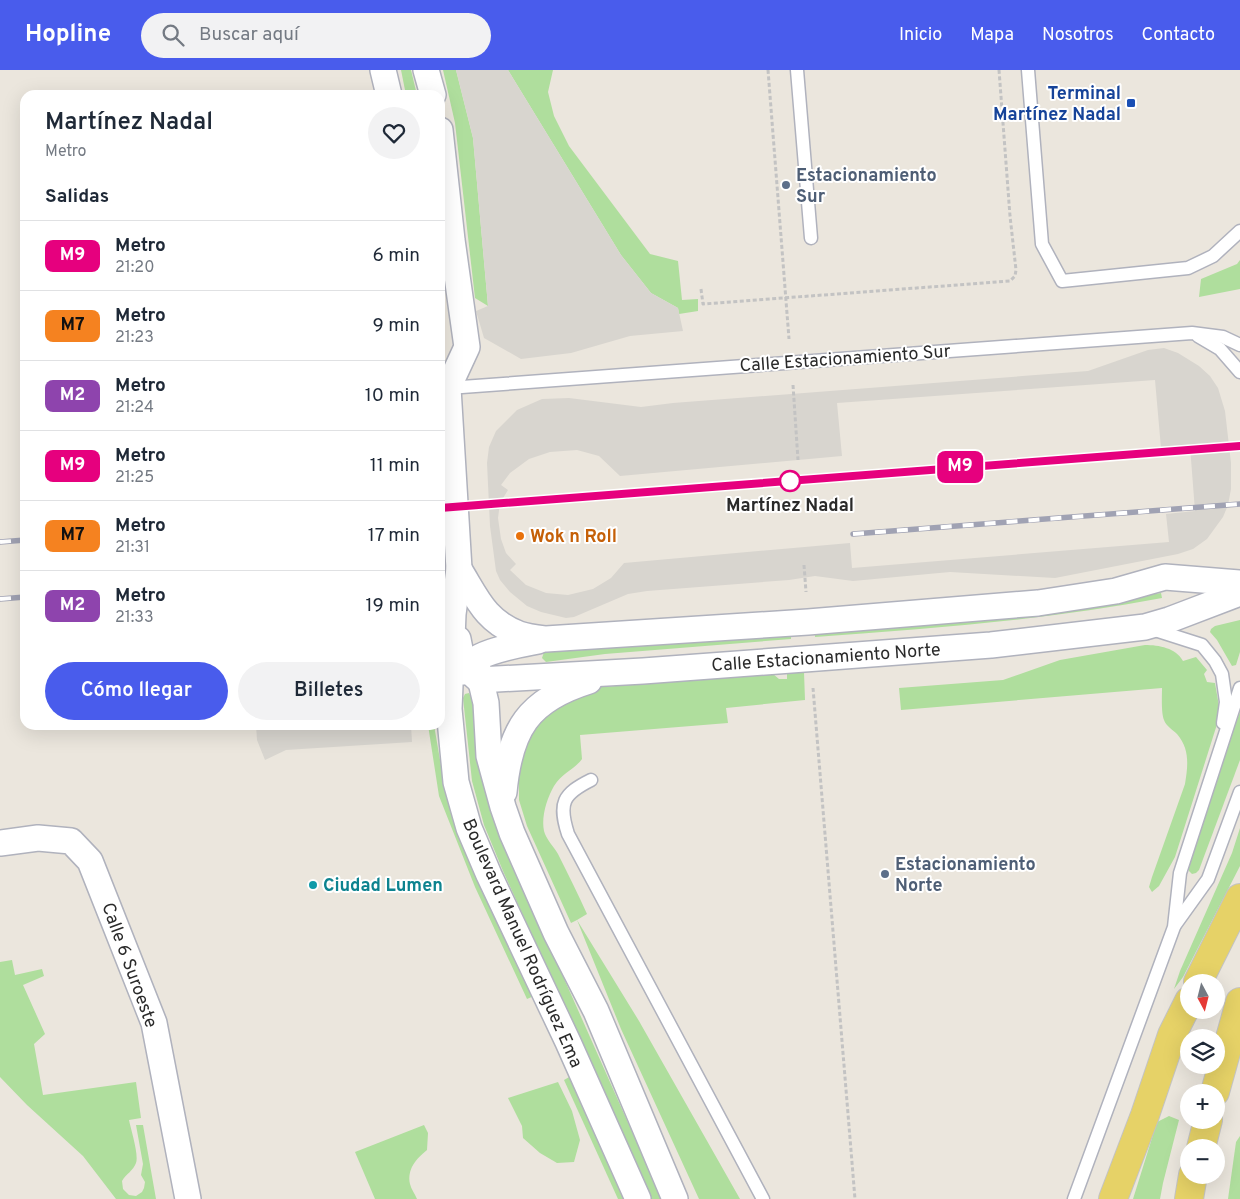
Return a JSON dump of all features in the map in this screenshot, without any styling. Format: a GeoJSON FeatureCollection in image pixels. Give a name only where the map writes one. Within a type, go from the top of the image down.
{"type":"FeatureCollection","features":[{"type":"Feature","properties":{"kind":"main road"},"geometry":{"type":"LineString","coordinates":[[1202,974],[1240,898]]}},
{"type":"Feature","properties":{"kind":"main road"},"geometry":{"type":"LineString","coordinates":[[1217,1084],[1240,1002]]}},
{"type":"Feature","properties":{"kind":"main road"},"geometry":{"type":"LineString","coordinates":[[1113,1199],[1172,1035],[1180,1019]]}},
{"type":"Feature","properties":{"kind":"main road"},"geometry":{"type":"LineString","coordinates":[[1189,1199],[1192,1184]]}},
{"type":"Feature","properties":{"kind":"street"},"geometry":{"type":"LineString","coordinates":[[383,70],[388,90]]}},
{"type":"Feature","properties":{"kind":"street"},"geometry":{"type":"LineString","coordinates":[[426,70],[431,90]]}},
{"type":"Feature","properties":{"kind":"street"},"geometry":{"type":"LineString","coordinates":[[445,176],[467,347],[445,382]]}},
{"type":"Feature","properties":{"kind":"street","name":"Boulevard Manuel Rodríguez Ema"},"geometry":{"type":"LineString","coordinates":[[445,396],[460,569],[454,614],[450,709],[456,782],[469,828],[489,874],[568,1042],[638,1199]]}},
{"type":"Feature","properties":{"kind":"street"},"geometry":{"type":"LineString","coordinates":[[460,569],[473,668]]}},
{"type":"Feature","properties":{"kind":"street","name":"Calle Estacionamiento Norte"},"geometry":{"type":"LineString","coordinates":[[460,569],[485,613],[499,624],[520,635],[546,639],[808,622],[1038,603],[1116,591],[1165,577],[1240,584]]}},
{"type":"Feature","properties":{"kind":"street","name":"Calle Estacionamiento Norte"},"geometry":{"type":"LineString","coordinates":[[473,668],[644,671],[991,645],[1144,627],[1169,620],[1240,593]]}},
{"type":"Feature","properties":{"kind":"street"},"geometry":{"type":"LineString","coordinates":[[454,614],[486,703],[489,756],[512,833],[556,933],[596,1011],[675,1199]]}},
{"type":"Feature","properties":{"kind":"street"},"geometry":{"type":"LineString","coordinates":[[450,709],[457,683],[473,668],[508,647],[546,639]]}},
{"type":"Feature","properties":{"kind":"street"},"geometry":{"type":"LineString","coordinates":[[503,807],[506,765],[512,747],[523,723],[538,706],[565,688],[590,680],[644,671]]}},
{"type":"Feature","properties":{"kind":"street","name":"Calle 6 Suroeste"},"geometry":{"type":"LineString","coordinates":[[0,843],[38,838],[71,841],[90,861],[154,1023],[188,1199]]}},
{"type":"Feature","properties":{"kind":"lane"},"geometry":{"type":"LineString","coordinates":[[797,70],[811,238]]}},
{"type":"Feature","properties":{"kind":"lane"},"geometry":{"type":"LineString","coordinates":[[1028,70],[1042,244],[1062,281],[1188,268],[1213,256],[1240,231]]}},
{"type":"Feature","properties":{"kind":"lane"},"geometry":{"type":"LineString","coordinates":[[1192,332],[1220,349],[1240,372]]}},
{"type":"Feature","properties":{"kind":"lane","name":"Calle Estacionamiento Sur"},"geometry":{"type":"LineString","coordinates":[[445,384],[791,362],[1192,332],[1223,337],[1240,344]]}},
{"type":"Feature","properties":{"kind":"lane"},"geometry":{"type":"LineString","coordinates":[[1144,627],[1202,645],[1222,674],[1226,702],[1219,757]]}},
{"type":"Feature","properties":{"kind":"lane"},"geometry":{"type":"LineString","coordinates":[[1074,1199],[1174,927],[1180,873],[1240,688]]}},
{"type":"Feature","properties":{"kind":"lane"},"geometry":{"type":"LineString","coordinates":[[591,780],[575,788],[564,799],[562,818],[568,834],[762,1199]]}},
{"type":"Feature","properties":{"kind":"lane"},"geometry":{"type":"LineString","coordinates":[[1174,927],[1208,879],[1240,792]]}},
{"type":"Feature","properties":{"kind":"path"},"geometry":{"type":"LineString","coordinates":[[768,70],[798,460]]}},
{"type":"Feature","properties":{"kind":"path"},"geometry":{"type":"LineString","coordinates":[[702,289],[703,304],[1010,281],[1015,276],[1016,270],[999,70]]}},
{"type":"Feature","properties":{"kind":"path"},"geometry":{"type":"LineString","coordinates":[[804,565],[808,622]]}},
{"type":"Feature","properties":{"kind":"path"},"geometry":{"type":"LineString","coordinates":[[810,659],[855,1199]]}},
{"type":"Feature","properties":{"kind":"green space"},"geometry":{"type":"Polygon","coordinates":[[[401,70],[411,70],[416,90],[405,90],[401,70]]]}},
{"type":"Feature","properties":{"kind":"green space"},"geometry":{"type":"Polygon","coordinates":[[[443,70],[456,70],[473,138],[488,306],[475,298],[455,123],[443,70]]]}},
{"type":"Feature","properties":{"kind":"green space"},"geometry":{"type":"Polygon","coordinates":[[[508,70],[553,70],[548,92],[554,116],[569,146],[650,254],[678,261],[682,300],[698,299],[698,311],[679,314],[678,308],[651,293],[621,255],[508,70]]]}},
{"type":"Feature","properties":{"kind":"green space"},"geometry":{"type":"Polygon","coordinates":[[[1240,260],[1240,289],[1199,297],[1201,279],[1237,264],[1240,260]]]}},
{"type":"Feature","properties":{"kind":"green space"},"geometry":{"type":"Polygon","coordinates":[[[1161,593],[1162,598],[1032,618],[815,637],[815,632],[1122,599],[1161,593]]]}},
{"type":"Feature","properties":{"kind":"green space"},"geometry":{"type":"Polygon","coordinates":[[[1240,620],[1240,652],[1236,665],[1232,666],[1217,640],[1210,632],[1215,626],[1240,620]]]}},
{"type":"Feature","properties":{"kind":"green space"},"geometry":{"type":"Polygon","coordinates":[[[791,633],[791,639],[605,654],[546,662],[542,658],[544,652],[791,633]]]}},
{"type":"Feature","properties":{"kind":"green space"},"geometry":{"type":"Polygon","coordinates":[[[1145,645],[1172,650],[1183,661],[1196,657],[1207,670],[1204,674],[1207,682],[1215,683],[1220,712],[1175,857],[1159,886],[1152,892],[1149,887],[1185,784],[1187,764],[1186,752],[1181,740],[1166,724],[1163,717],[1162,688],[901,710],[899,688],[1003,680],[1060,660],[1145,645]]]}},
{"type":"Feature","properties":{"kind":"green space"},"geometry":{"type":"Polygon","coordinates":[[[804,672],[805,700],[726,708],[728,723],[580,735],[582,759],[554,786],[547,802],[543,820],[545,834],[558,854],[587,914],[571,923],[527,826],[519,800],[519,771],[524,748],[535,727],[546,714],[589,688],[773,674],[779,679],[787,679],[787,673],[804,672]]]}},
{"type":"Feature","properties":{"kind":"green space"},"geometry":{"type":"Polygon","coordinates":[[[469,693],[476,717],[483,780],[498,830],[662,1199],[651,1199],[484,825],[472,781],[463,698],[465,694],[469,693]]]}},
{"type":"Feature","properties":{"kind":"green space"},"geometry":{"type":"Polygon","coordinates":[[[1240,712],[1240,760],[1199,870],[1192,874],[1189,871],[1189,867],[1212,786],[1240,712]]]}},
{"type":"Feature","properties":{"kind":"green space"},"geometry":{"type":"Polygon","coordinates":[[[429,730],[435,730],[444,783],[534,996],[527,999],[475,887],[439,796],[429,730]]]}},
{"type":"Feature","properties":{"kind":"green space"},"geometry":{"type":"Polygon","coordinates":[[[1240,828],[1240,866],[1185,974],[1180,974],[1180,981],[1174,989],[1180,971],[1232,853],[1240,828]]]}},
{"type":"Feature","properties":{"kind":"green space"},"geometry":{"type":"Polygon","coordinates":[[[577,920],[639,1021],[740,1199],[699,1199],[621,1029],[577,920]]]}},
{"type":"Feature","properties":{"kind":"green space"},"geometry":{"type":"Polygon","coordinates":[[[12,960],[15,975],[42,969],[44,976],[23,985],[45,1034],[34,1044],[43,1095],[136,1082],[141,1118],[129,1120],[137,1159],[133,1168],[122,1181],[123,1189],[129,1195],[136,1196],[144,1188],[145,1182],[141,1175],[143,1164],[136,1125],[143,1125],[156,1199],[116,1199],[83,1156],[27,1105],[0,1077],[0,962],[12,960]]]}},
{"type":"Feature","properties":{"kind":"green space"},"geometry":{"type":"Polygon","coordinates":[[[571,1076],[626,1199],[618,1199],[564,1080],[571,1076]]]}},
{"type":"Feature","properties":{"kind":"green space"},"geometry":{"type":"Polygon","coordinates":[[[558,1082],[572,1111],[580,1140],[574,1162],[557,1163],[540,1153],[523,1138],[522,1126],[508,1098],[558,1082]]]}},
{"type":"Feature","properties":{"kind":"green space"},"geometry":{"type":"Polygon","coordinates":[[[1169,1116],[1179,1120],[1160,1199],[1133,1199],[1157,1122],[1169,1116]]]}},
{"type":"Feature","properties":{"kind":"green space"},"geometry":{"type":"Polygon","coordinates":[[[424,1125],[428,1133],[427,1150],[419,1157],[411,1169],[409,1179],[417,1199],[375,1199],[355,1152],[424,1125]]]}},
{"type":"Feature","properties":{"kind":"green space"},"geometry":{"type":"Polygon","coordinates":[[[1240,1136],[1240,1199],[1228,1199],[1236,1142],[1240,1136]]]}},
{"type":"Feature","properties":{"kind":"shaded area"},"geometry":{"type":"Polygon","coordinates":[[[456,70],[508,70],[621,255],[651,293],[678,308],[683,331],[630,336],[571,353],[521,359],[484,338],[476,311],[488,306],[473,138],[456,70]]]}},
{"type":"Feature","properties":{"kind":"shaded area"},"geometry":{"type":"Polygon","coordinates":[[[1164,348],[1178,353],[1199,366],[1210,376],[1218,388],[1225,411],[1231,463],[1231,489],[1228,505],[1223,517],[1207,539],[1193,549],[1178,554],[1055,578],[950,572],[853,581],[815,576],[789,580],[647,591],[628,594],[574,617],[566,618],[541,612],[527,606],[510,592],[500,580],[496,571],[490,526],[487,463],[489,447],[496,431],[517,410],[542,399],[569,398],[641,407],[1088,371],[1148,350],[1164,348]],[[1155,380],[837,403],[842,456],[620,476],[599,456],[577,450],[550,452],[529,459],[510,473],[501,485],[508,490],[500,503],[498,518],[501,539],[506,553],[516,564],[510,570],[526,585],[546,593],[568,595],[593,589],[611,578],[624,563],[850,543],[852,568],[1169,542],[1166,514],[1195,511],[1190,446],[1161,448],[1155,380]]]}},
{"type":"Feature","properties":{"kind":"shaded area"},"geometry":{"type":"Polygon","coordinates":[[[256,730],[411,730],[412,742],[286,750],[265,760],[257,740],[256,730]]]}},
{"type":"Feature","properties":{"kind":"railway"},"geometry":{"type":"LineString","coordinates":[[848,476],[1240,445]]}},
{"type":"Feature","properties":{"kind":"railway"},"geometry":{"type":"LineString","coordinates":[[853,534],[1240,504]]}},
{"type":"Feature","properties":{"kind":"railway"},"geometry":{"type":"LineString","coordinates":[[0,542],[20,540]]}},
{"type":"Feature","properties":{"kind":"railway"},"geometry":{"type":"LineString","coordinates":[[0,599],[20,597]]}},
{"type":"Feature","properties":{"kind":"metro line","name":"M9"},"geometry":{"type":"LineString","coordinates":[[445,508],[1240,446]]}},
{"type":"Feature","properties":{"kind":"place","name":"Terminal Martínez Nadal"},"geometry":{"type":"Point","coordinates":[1131,103]}},
{"type":"Feature","properties":{"kind":"place","name":"Estacionamiento Sur"},"geometry":{"type":"Point","coordinates":[786,185]}},
{"type":"Feature","properties":{"kind":"place","name":"Martínez Nadal"},"geometry":{"type":"Point","coordinates":[790,481]}},
{"type":"Feature","properties":{"kind":"place","name":"Wok n Roll"},"geometry":{"type":"Point","coordinates":[520,536]}},
{"type":"Feature","properties":{"kind":"place","name":"Estacionamiento Norte"},"geometry":{"type":"Point","coordinates":[885,874]}},
{"type":"Feature","properties":{"kind":"place","name":"Ciudad Lumen"},"geometry":{"type":"Point","coordinates":[313,885]}}]}
